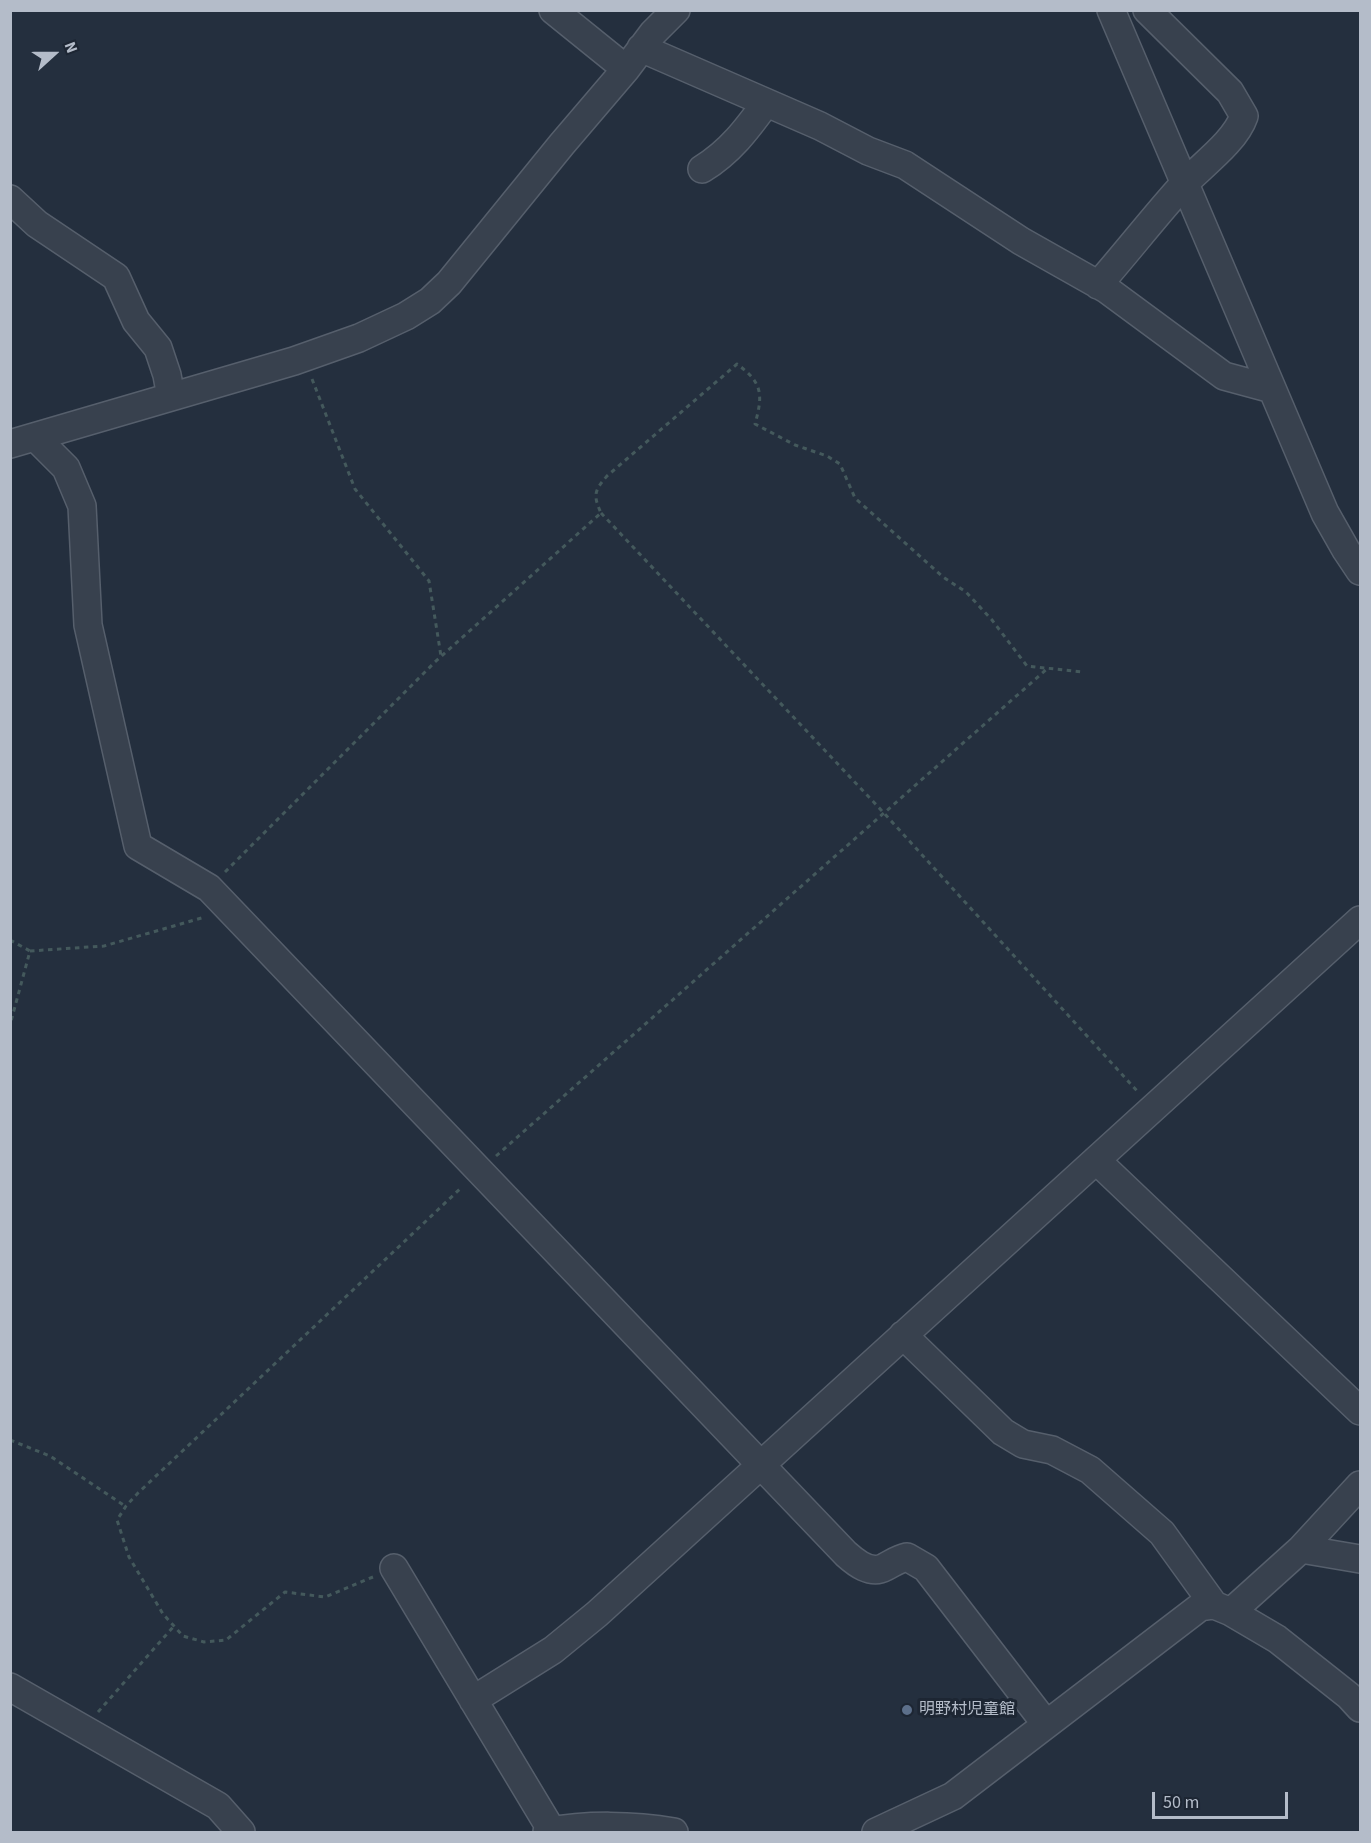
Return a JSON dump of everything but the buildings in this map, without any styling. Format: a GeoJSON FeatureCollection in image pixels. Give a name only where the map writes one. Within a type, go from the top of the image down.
{"type":"FeatureCollection","features":[{"type":"Feature","properties":{"kind":"street"},"geometry":{"type":"LineString","coordinates":[[553,10],[641,40],[766,103],[820,126],[868,151],[905,165],[1021,241],[1098,285],[1224,376],[1272,389]]}},
{"type":"Feature","properties":{"kind":"street"},"geometry":{"type":"LineString","coordinates":[[23,441],[304,357],[358,338],[406,316],[430,301],[449,283],[562,144],[641,40],[676,10]]}},
{"type":"Feature","properties":{"kind":"street"},"geometry":{"type":"LineString","coordinates":[[1111,10],[1325,513],[1360,571]]}},
{"type":"Feature","properties":{"kind":"street"},"geometry":{"type":"LineString","coordinates":[[1098,285],[1185,184],[1241,125],[1244,116],[1230,93],[1159,14]]}},
{"type":"Feature","properties":{"kind":"street"},"geometry":{"type":"LineString","coordinates":[[702,170],[720,159],[738,141],[766,103]]}},
{"type":"Feature","properties":{"kind":"street"},"geometry":{"type":"LineString","coordinates":[[10,199],[37,224],[116,277],[136,321],[158,348],[171,397]]}},
{"type":"Feature","properties":{"kind":"street"},"geometry":{"type":"LineString","coordinates":[[23,441],[66,468],[82,506],[88,624],[138,846],[209,888],[846,1554],[859,1565],[871,1569],[883,1569],[895,1560],[907,1557],[926,1568],[1046,1725]]}},
{"type":"Feature","properties":{"kind":"street"},"geometry":{"type":"LineString","coordinates":[[473,1700],[553,1650],[571,1636],[1360,920]]}},
{"type":"Feature","properties":{"kind":"street"},"geometry":{"type":"LineString","coordinates":[[1096,1160],[1360,1411]]}},
{"type":"Feature","properties":{"kind":"street"},"geometry":{"type":"LineString","coordinates":[[903,1335],[1003,1432],[1023,1444],[1052,1450],[1090,1470],[1162,1533],[1223,1608],[1277,1640],[1349,1696],[1360,1708]]}},
{"type":"Feature","properties":{"kind":"street"},"geometry":{"type":"LineString","coordinates":[[876,1833],[952,1796],[1200,1607],[1223,1608],[1301,1549],[1360,1485]]}},
{"type":"Feature","properties":{"kind":"street"},"geometry":{"type":"LineString","coordinates":[[1301,1549],[1360,1559]]}},
{"type":"Feature","properties":{"kind":"street"},"geometry":{"type":"LineString","coordinates":[[394,1568],[550,1832],[617,1827],[674,1833]]}},
{"type":"Feature","properties":{"kind":"street"},"geometry":{"type":"LineString","coordinates":[[10,1687],[218,1806],[242,1833]]}},
{"type":"Feature","properties":{"kind":"path"},"geometry":{"type":"LineString","coordinates":[[304,357],[355,489],[429,581],[441,656]]}},
{"type":"Feature","properties":{"kind":"path"},"geometry":{"type":"LineString","coordinates":[[1082,672],[1027,666],[992,620],[966,592],[943,577],[855,498],[840,464],[827,456],[795,445],[755,424],[760,405],[760,389],[752,375],[737,364],[598,486],[594,498],[601,513],[883,812],[1152,1109]]}},
{"type":"Feature","properties":{"kind":"path"},"geometry":{"type":"LineString","coordinates":[[209,888],[441,656],[601,513]]}},
{"type":"Feature","properties":{"kind":"path"},"geometry":{"type":"LineString","coordinates":[[10,940],[30,951],[104,946],[230,910]]}},
{"type":"Feature","properties":{"kind":"path"},"geometry":{"type":"LineString","coordinates":[[10,1025],[30,951]]}},
{"type":"Feature","properties":{"kind":"path"},"geometry":{"type":"LineString","coordinates":[[10,1440],[50,1456],[126,1506]]}},
{"type":"Feature","properties":{"kind":"path"},"geometry":{"type":"LineString","coordinates":[[82,1730],[174,1626]]}},
{"type":"Feature","properties":{"kind":"place","name":"明野村児童館"},"geometry":{"type":"Point","coordinates":[907,1710]}}]}
